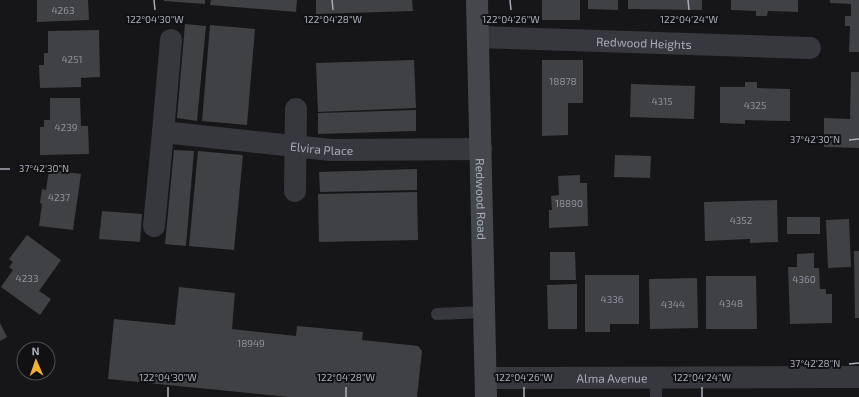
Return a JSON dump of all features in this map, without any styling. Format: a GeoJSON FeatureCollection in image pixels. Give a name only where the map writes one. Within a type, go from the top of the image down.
{"type":"FeatureCollection","features":[{"type":"Feature","properties":{"kind":"main road","name":"Redwood Road"},"geometry":{"type":"LineString","coordinates":[[477,0],[486,387]]}},
{"type":"Feature","properties":{"kind":"street","name":"Redwood Heights"},"geometry":{"type":"LineString","coordinates":[[478,37],[810,48]]}},
{"type":"Feature","properties":{"kind":"street"},"geometry":{"type":"LineString","coordinates":[[154,226],[171,40]]}},
{"type":"Feature","properties":{"kind":"street"},"geometry":{"type":"LineString","coordinates":[[295,190],[296,109]]}},
{"type":"Feature","properties":{"kind":"street","name":"Elvira Place"},"geometry":{"type":"LineString","coordinates":[[163,132],[330,150],[481,149]]}},
{"type":"Feature","properties":{"kind":"street","name":"Alma Avenue"},"geometry":{"type":"LineString","coordinates":[[486,387],[656,387],[859,377]]}},
{"type":"Feature","properties":{"kind":"lane"},"geometry":{"type":"LineString","coordinates":[[437,314],[484,312]]}},
{"type":"Feature","properties":{"kind":"building"},"geometry":{"type":"Polygon","coordinates":[[[37,0],[88,0],[89,20],[37,22],[37,0]]]}},
{"type":"Feature","properties":{"kind":"building"},"geometry":{"type":"Polygon","coordinates":[[[205,0],[205,4],[164,1],[205,0]]]}},
{"type":"Feature","properties":{"kind":"building"},"geometry":{"type":"Polygon","coordinates":[[[211,0],[297,0],[296,12],[210,5],[211,0]]]}},
{"type":"Feature","properties":{"kind":"building"},"geometry":{"type":"Polygon","coordinates":[[[316,0],[412,0],[413,11],[316,14],[316,0]]]}},
{"type":"Feature","properties":{"kind":"building"},"geometry":{"type":"Polygon","coordinates":[[[542,0],[580,0],[580,20],[542,20],[542,0]]]}},
{"type":"Feature","properties":{"kind":"building"},"geometry":{"type":"Polygon","coordinates":[[[588,0],[618,0],[618,10],[588,9],[588,0]]]}},
{"type":"Feature","properties":{"kind":"building"},"geometry":{"type":"Polygon","coordinates":[[[628,0],[702,0],[702,10],[628,9],[628,0]]]}},
{"type":"Feature","properties":{"kind":"building"},"geometry":{"type":"Polygon","coordinates":[[[731,0],[798,0],[798,12],[768,11],[767,16],[756,16],[756,11],[731,10],[731,0]]]}},
{"type":"Feature","properties":{"kind":"building"},"geometry":{"type":"Polygon","coordinates":[[[830,0],[859,0],[859,52],[849,52],[850,26],[845,26],[845,16],[851,16],[851,4],[830,3],[830,0]]]}},
{"type":"Feature","properties":{"kind":"building"},"geometry":{"type":"Polygon","coordinates":[[[185,24],[206,26],[197,121],[177,118],[185,24]]]}},
{"type":"Feature","properties":{"kind":"building"},"geometry":{"type":"Polygon","coordinates":[[[210,25],[255,29],[247,125],[202,121],[210,25]]]}},
{"type":"Feature","properties":{"kind":"building"},"geometry":{"type":"Polygon","coordinates":[[[99,30],[100,77],[81,78],[81,87],[40,88],[39,65],[44,65],[44,53],[48,53],[48,31],[99,30]]]}},
{"type":"Feature","properties":{"kind":"building"},"geometry":{"type":"Polygon","coordinates":[[[414,60],[416,108],[318,112],[316,63],[414,60]]]}},
{"type":"Feature","properties":{"kind":"building"},"geometry":{"type":"Polygon","coordinates":[[[542,60],[583,60],[583,103],[568,103],[568,135],[542,136],[542,60]]]}},
{"type":"Feature","properties":{"kind":"building"},"geometry":{"type":"Polygon","coordinates":[[[851,72],[859,72],[859,148],[824,147],[824,118],[850,119],[851,72]]]}},
{"type":"Feature","properties":{"kind":"building"},"geometry":{"type":"Polygon","coordinates":[[[745,82],[757,82],[757,88],[790,89],[790,121],[745,120],[745,124],[720,123],[720,87],[745,87],[745,82]]]}},
{"type":"Feature","properties":{"kind":"building"},"geometry":{"type":"Polygon","coordinates":[[[631,84],[695,86],[694,119],[630,117],[631,84]]]}},
{"type":"Feature","properties":{"kind":"building"},"geometry":{"type":"Polygon","coordinates":[[[50,98],[80,98],[81,126],[88,126],[89,154],[40,155],[40,127],[44,127],[44,120],[50,120],[50,98]]]}},
{"type":"Feature","properties":{"kind":"building"},"geometry":{"type":"Polygon","coordinates":[[[416,110],[416,131],[318,134],[318,113],[416,110]]]}},
{"type":"Feature","properties":{"kind":"building"},"geometry":{"type":"Polygon","coordinates":[[[174,150],[194,151],[186,246],[165,244],[174,150]]]}},
{"type":"Feature","properties":{"kind":"building"},"geometry":{"type":"Polygon","coordinates":[[[198,151],[243,155],[234,250],[189,246],[198,151]]]}},
{"type":"Feature","properties":{"kind":"building"},"geometry":{"type":"Polygon","coordinates":[[[615,155],[651,156],[650,178],[614,177],[615,155]]]}},
{"type":"Feature","properties":{"kind":"building"},"geometry":{"type":"Polygon","coordinates":[[[417,169],[417,190],[320,192],[319,172],[417,169]]]}},
{"type":"Feature","properties":{"kind":"building"},"geometry":{"type":"Polygon","coordinates":[[[49,170],[81,174],[73,230],[39,226],[42,204],[40,203],[42,189],[46,190],[49,170]]]}},
{"type":"Feature","properties":{"kind":"building"},"geometry":{"type":"Polygon","coordinates":[[[580,175],[580,183],[587,183],[588,226],[549,228],[549,210],[552,210],[551,196],[559,195],[558,176],[580,175]]]}},
{"type":"Feature","properties":{"kind":"building"},"geometry":{"type":"Polygon","coordinates":[[[417,192],[418,240],[319,242],[318,194],[417,192]]]}},
{"type":"Feature","properties":{"kind":"building"},"geometry":{"type":"Polygon","coordinates":[[[777,200],[778,242],[750,243],[750,239],[705,241],[704,202],[777,200]]]}},
{"type":"Feature","properties":{"kind":"building"},"geometry":{"type":"Polygon","coordinates":[[[102,211],[142,214],[140,242],[99,239],[102,211]]]}},
{"type":"Feature","properties":{"kind":"building"},"geometry":{"type":"Polygon","coordinates":[[[787,217],[820,217],[820,234],[787,234],[787,217]]]}},
{"type":"Feature","properties":{"kind":"building"},"geometry":{"type":"Polygon","coordinates":[[[849,219],[851,267],[828,268],[826,220],[849,219]]]}},
{"type":"Feature","properties":{"kind":"building"},"geometry":{"type":"Polygon","coordinates":[[[27,235],[61,260],[39,291],[51,299],[40,315],[1,287],[13,270],[9,267],[13,262],[9,259],[27,235]]]}},
{"type":"Feature","properties":{"kind":"building"},"geometry":{"type":"Polygon","coordinates":[[[854,251],[859,251],[859,318],[855,318],[854,251]]]}},
{"type":"Feature","properties":{"kind":"building"},"geometry":{"type":"Polygon","coordinates":[[[550,252],[575,252],[576,280],[550,280],[550,252]]]}},
{"type":"Feature","properties":{"kind":"building"},"geometry":{"type":"Polygon","coordinates":[[[814,253],[814,268],[819,268],[820,289],[826,289],[826,294],[832,294],[832,323],[790,324],[788,267],[797,267],[797,254],[814,253]]]}},
{"type":"Feature","properties":{"kind":"building"},"geometry":{"type":"Polygon","coordinates":[[[585,275],[639,275],[639,324],[610,324],[610,332],[585,332],[585,275]]]}},
{"type":"Feature","properties":{"kind":"building"},"geometry":{"type":"Polygon","coordinates":[[[706,276],[756,276],[757,329],[706,329],[706,276]]]}},
{"type":"Feature","properties":{"kind":"building"},"geometry":{"type":"Polygon","coordinates":[[[697,278],[698,328],[650,329],[649,279],[697,278]]]}},
{"type":"Feature","properties":{"kind":"building"},"geometry":{"type":"Polygon","coordinates":[[[577,284],[577,329],[548,329],[547,285],[577,284]]]}},
{"type":"Feature","properties":{"kind":"building"},"geometry":{"type":"Polygon","coordinates":[[[179,287],[235,293],[232,329],[296,336],[297,326],[363,332],[362,340],[418,346],[422,351],[417,397],[289,397],[108,379],[114,319],[175,325],[179,287]]]}},
{"type":"Feature","properties":{"kind":"building"},"geometry":{"type":"Polygon","coordinates":[[[0,323],[7,337],[0,341],[0,323]]]}}]}
